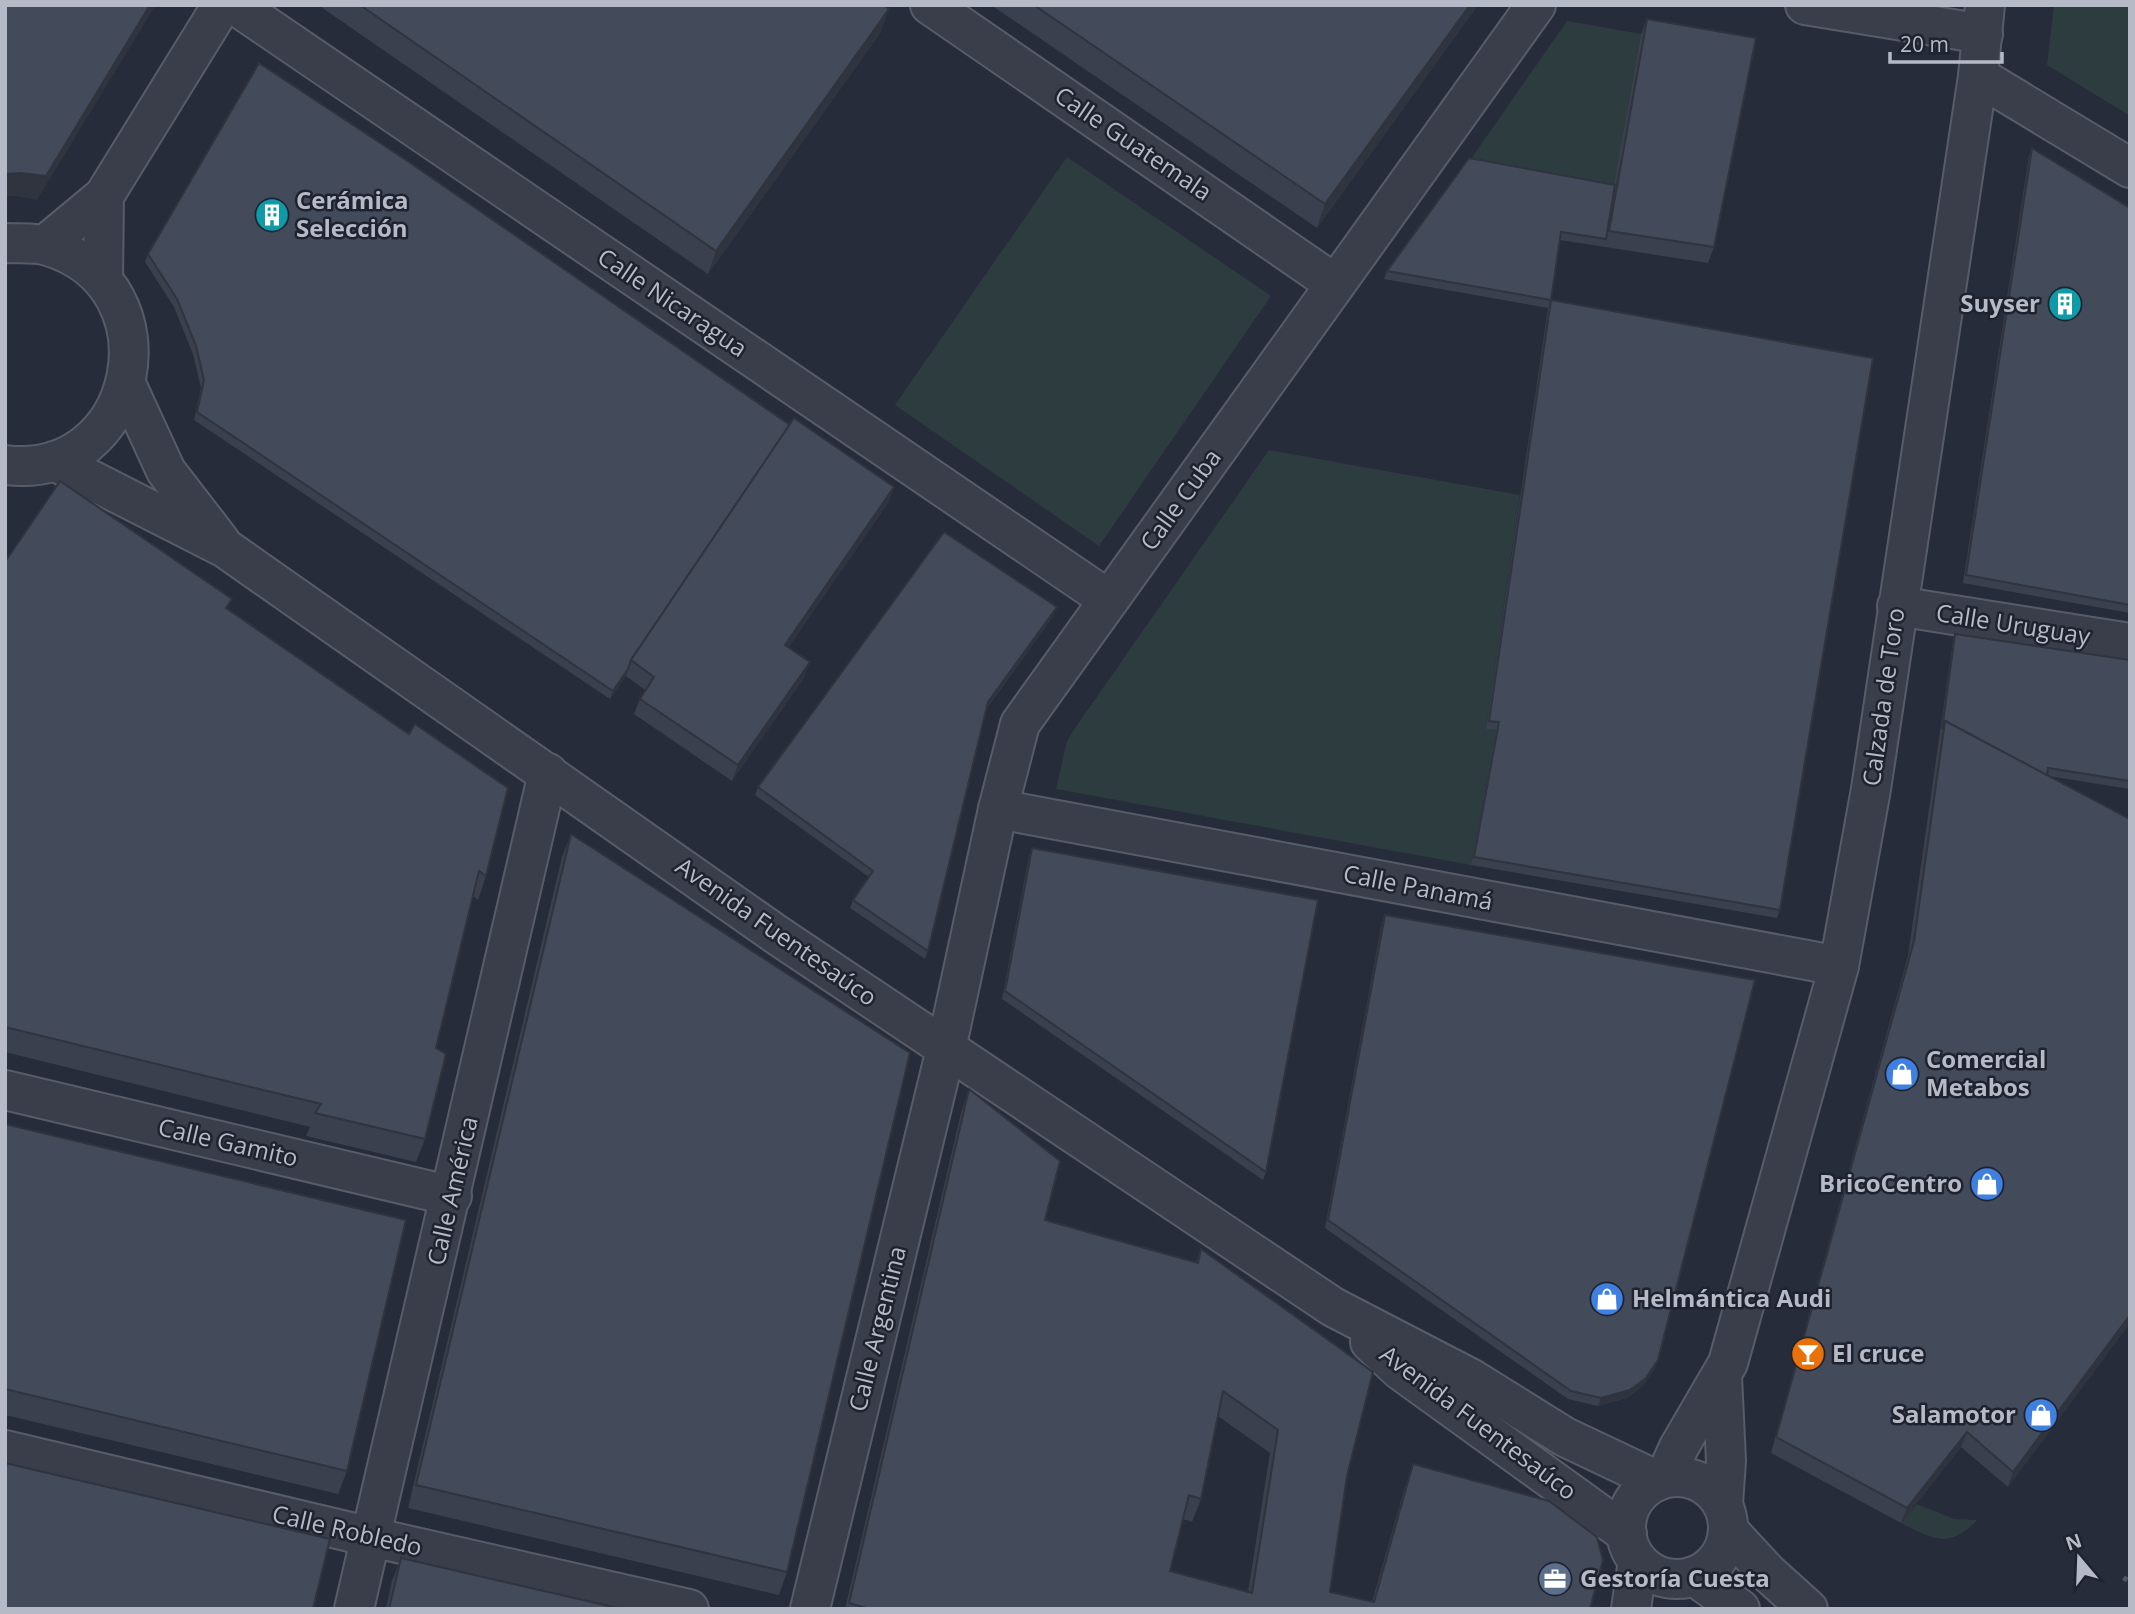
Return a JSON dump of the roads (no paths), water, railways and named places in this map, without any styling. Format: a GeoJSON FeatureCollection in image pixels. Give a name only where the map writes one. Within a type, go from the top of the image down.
{"type":"FeatureCollection","features":[{"type":"Feature","properties":{"kind":"street"},"geometry":{"type":"LineString","coordinates":[[45,245],[104,196],[222,5]]}},
{"type":"Feature","properties":{"kind":"street","name":"Calle Nicaragua"},"geometry":{"type":"LineString","coordinates":[[235,5],[1109,600]]}},
{"type":"Feature","properties":{"kind":"street","name":"Calle Guatemala"},"geometry":{"type":"LineString","coordinates":[[930,5],[1335,284]]}},
{"type":"Feature","properties":{"kind":"street","name":"Calle Cuba"},"geometry":{"type":"LineString","coordinates":[[946,1049],[998,809],[1020,724],[1536,5]]}},
{"type":"Feature","properties":{"kind":"street"},"geometry":{"type":"LineString","coordinates":[[1805,5],[1984,20]]}},
{"type":"Feature","properties":{"kind":"street","name":"Calzada de Toro"},"geometry":{"type":"LineString","coordinates":[[1662,1480],[1722,1376],[1839,967],[1871,789],[1978,76],[1984,20]]}},
{"type":"Feature","properties":{"kind":"street"},"geometry":{"type":"LineString","coordinates":[[1978,76],[2130,168]]}},
{"type":"Feature","properties":{"kind":"street"},"geometry":{"type":"LineString","coordinates":[[103,280],[104,196]]}},
{"type":"Feature","properties":{"kind":"street"},"geometry":{"type":"LineString","coordinates":[[5,243],[45,245],[77,258],[103,280],[118,302],[128,329],[131,357],[126,384],[111,417],[86,444],[54,461],[31,466],[6,467]]}},
{"type":"Feature","properties":{"kind":"street","name":"Avenida Fuentesaúco"},"geometry":{"type":"LineString","coordinates":[[126,384],[166,471],[225,548]]}},
{"type":"Feature","properties":{"kind":"street","name":"Avenida Fuentesaúco"},"geometry":{"type":"LineString","coordinates":[[54,461],[225,548],[946,1049],[1333,1307],[1472,1378],[1565,1437],[1662,1480],[1682,1477],[1699,1481],[1713,1490],[1726,1518],[1767,1572],[1808,1609]]}},
{"type":"Feature","properties":{"kind":"street","name":"Calle Uruguay"},"geometry":{"type":"LineString","coordinates":[[1897,606],[2130,643]]}},
{"type":"Feature","properties":{"kind":"street","name":"Calle América"},"geometry":{"type":"LineString","coordinates":[[354,1609],[452,1196],[548,773]]}},
{"type":"Feature","properties":{"kind":"street","name":"Calle Panamá"},"geometry":{"type":"LineString","coordinates":[[998,809],[1839,967]]}},
{"type":"Feature","properties":{"kind":"street","name":"Calle Argentina"},"geometry":{"type":"LineString","coordinates":[[810,1609],[946,1049]]}},
{"type":"Feature","properties":{"kind":"street","name":"Calle Gamito"},"geometry":{"type":"LineString","coordinates":[[5,1090],[452,1196]]}},
{"type":"Feature","properties":{"kind":"street","name":"Avenida Fuentesaúco"},"geometry":{"type":"LineString","coordinates":[[1333,1307],[1400,1370],[1632,1548],[1653,1573],[1671,1578],[1687,1588],[1740,1609]]}},
{"type":"Feature","properties":{"kind":"street","name":"Calzada de Toro"},"geometry":{"type":"LineString","coordinates":[[1722,1376],[1726,1518]]}},
{"type":"Feature","properties":{"kind":"street","name":"Calle Robledo"},"geometry":{"type":"LineString","coordinates":[[5,1450],[372,1538],[689,1609]]}},
{"type":"Feature","properties":{"kind":"street"},"geometry":{"type":"LineString","coordinates":[[1631,1609],[1632,1548],[1627,1518],[1633,1502],[1644,1490],[1662,1480]]}},
{"type":"Feature","properties":{"kind":"street"},"geometry":{"type":"LineString","coordinates":[[1687,1588],[1711,1566],[1723,1550],[1726,1518]]}},
{"type":"Feature","properties":{"kind":"place","name":"Cerámica Selección"},"geometry":{"type":"Point","coordinates":[272,215]}},
{"type":"Feature","properties":{"kind":"place","name":"Suyser"},"geometry":{"type":"Point","coordinates":[2065,304]}},
{"type":"Feature","properties":{"kind":"place","name":"Comercial Metabos"},"geometry":{"type":"Point","coordinates":[1902,1074]}},
{"type":"Feature","properties":{"kind":"place","name":"BricoCentro"},"geometry":{"type":"Point","coordinates":[1987,1184]}},
{"type":"Feature","properties":{"kind":"place","name":"Helmántica Audi"},"geometry":{"type":"Point","coordinates":[1607,1299]}},
{"type":"Feature","properties":{"kind":"place","name":"El cruce"},"geometry":{"type":"Point","coordinates":[1808,1354]}},
{"type":"Feature","properties":{"kind":"place","name":"Salamotor"},"geometry":{"type":"Point","coordinates":[2041,1415]}},
{"type":"Feature","properties":{"kind":"place","name":"Gestoría Cuesta"},"geometry":{"type":"Point","coordinates":[1555,1579]}}]}
